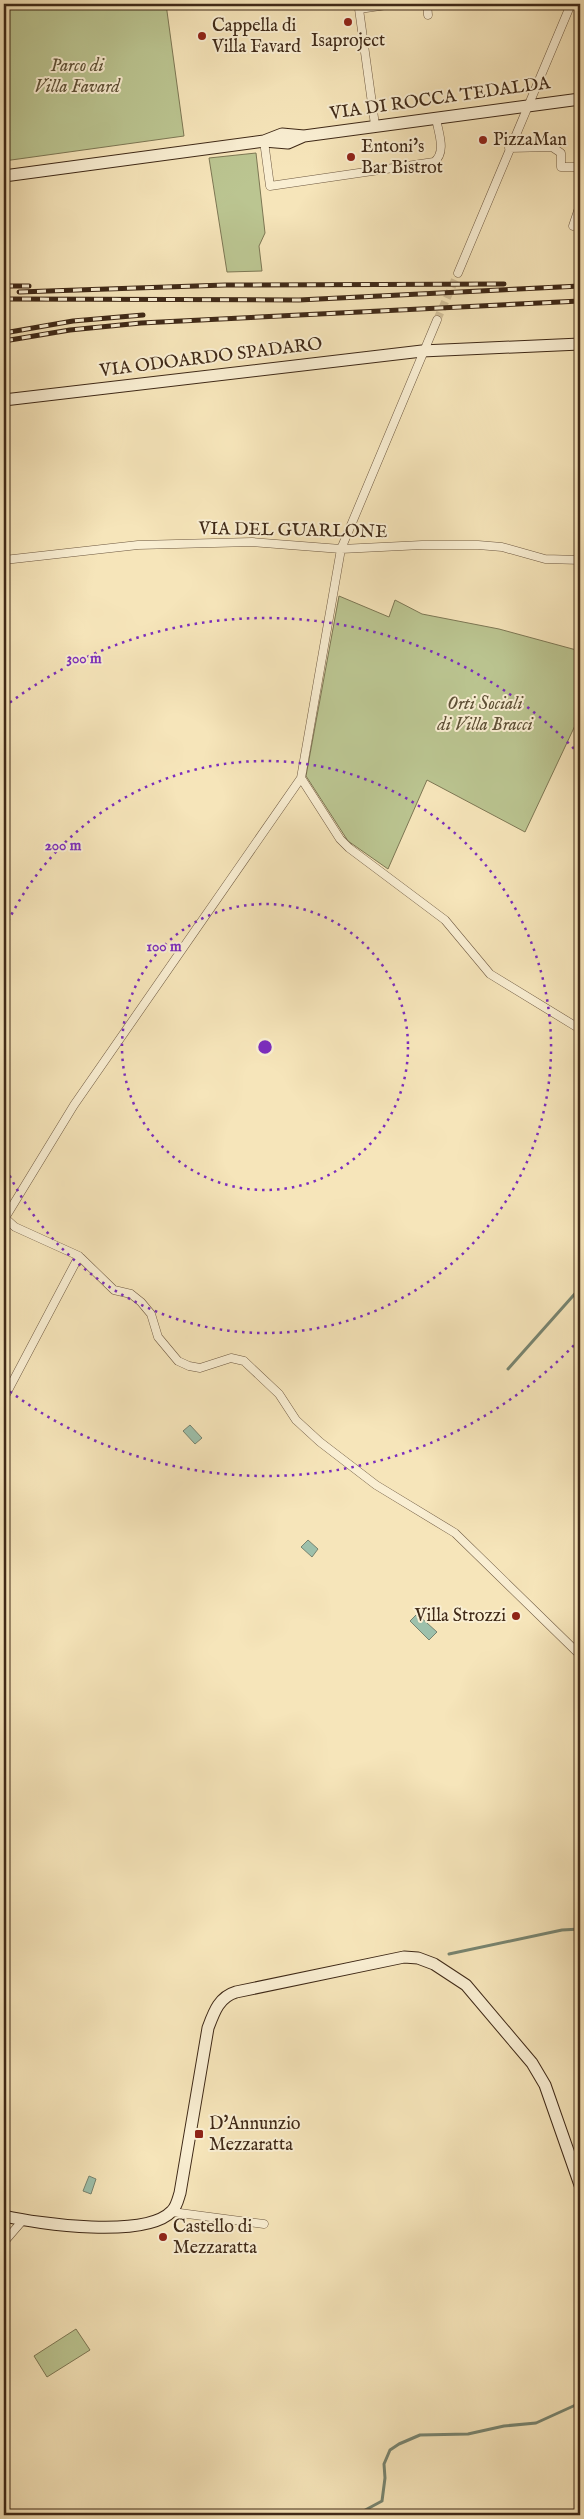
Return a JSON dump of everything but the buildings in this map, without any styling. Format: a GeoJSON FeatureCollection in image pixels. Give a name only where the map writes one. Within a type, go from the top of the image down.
{"type":"FeatureCollection","features":[{"type":"Feature","properties":{"kind":"street"},"geometry":{"type":"LineString","coordinates":[[375,125],[359,9],[394,4]]}},
{"type":"Feature","properties":{"kind":"street"},"geometry":{"type":"LineString","coordinates":[[427,4],[428,15]]}},
{"type":"Feature","properties":{"kind":"street"},"geometry":{"type":"LineString","coordinates":[[458,272],[571,4]]}},
{"type":"Feature","properties":{"kind":"street","name":"VIA DI ROCCA TEDALDA"},"geometry":{"type":"LineString","coordinates":[[4,176],[264,142],[283,143],[304,136],[375,125],[580,98]]}},
{"type":"Feature","properties":{"kind":"street"},"geometry":{"type":"LineString","coordinates":[[264,142],[270,186],[434,162],[440,157],[441,150],[436,118]]}},
{"type":"Feature","properties":{"kind":"street"},"geometry":{"type":"LineString","coordinates":[[509,148],[552,148],[561,154],[560,167],[580,167]]}},
{"type":"Feature","properties":{"kind":"street"},"geometry":{"type":"LineString","coordinates":[[573,226],[579,213],[580,194]]}},
{"type":"Feature","properties":{"kind":"street"},"geometry":{"type":"LineString","coordinates":[[437,320],[422,351],[341,549],[301,778],[74,1104],[5,1218],[8,1223],[79,1256],[114,1290],[131,1294],[141,1302],[151,1314],[158,1337],[178,1361],[200,1368],[231,1358],[244,1361],[279,1394],[296,1420],[320,1442],[376,1485],[455,1533],[580,1655]]}},
{"type":"Feature","properties":{"kind":"street","name":"VIA ODOARDO SPADARO"},"geometry":{"type":"LineString","coordinates":[[4,400],[422,351],[580,344]]}},
{"type":"Feature","properties":{"kind":"street","name":"VIA DEL GUARLONE"},"geometry":{"type":"LineString","coordinates":[[4,560],[138,545],[252,542],[341,549],[462,544],[502,547],[546,559],[580,560]]}},
{"type":"Feature","properties":{"kind":"street"},"geometry":{"type":"LineString","coordinates":[[301,778],[340,839],[348,848],[445,920],[490,974],[580,1029]]}},
{"type":"Feature","properties":{"kind":"street"},"geometry":{"type":"LineString","coordinates":[[4,1398],[79,1256]]}},
{"type":"Feature","properties":{"kind":"street"},"geometry":{"type":"LineString","coordinates":[[4,2216],[23,2220],[132,2227],[146,2225],[172,2212],[177,2204],[182,2185],[208,2028],[213,2014],[224,1998],[236,1992],[404,1957],[418,1958],[434,1964],[466,1985],[527,2056],[545,2085],[580,2185]]}},
{"type":"Feature","properties":{"kind":"street"},"geometry":{"type":"LineString","coordinates":[[172,2212],[264,2224]]}},
{"type":"Feature","properties":{"kind":"street"},"geometry":{"type":"LineString","coordinates":[[4,2242],[23,2220]]}},
{"type":"Feature","properties":{"kind":"street"},"geometry":{"type":"LineString","coordinates":[[574,2515],[580,2510]]}},
{"type":"Feature","properties":{"kind":"green space","name":"Parco di Villa Favard"},"geometry":{"type":"Polygon","coordinates":[[[4,4],[166,4],[184,136],[4,161],[4,4]]]}},
{"type":"Feature","properties":{"kind":"green space"},"geometry":{"type":"Polygon","coordinates":[[[256,153],[265,233],[259,246],[262,271],[227,272],[209,158],[256,153]]]}},
{"type":"Feature","properties":{"kind":"green space","name":"Orti Sociali di Villa Bracci"},"geometry":{"type":"Polygon","coordinates":[[[339,596],[389,617],[395,600],[422,614],[499,629],[580,651],[580,715],[525,832],[427,780],[388,869],[348,841],[306,776],[339,596]]]}},
{"type":"Feature","properties":{"kind":"green space"},"geometry":{"type":"Polygon","coordinates":[[[76,2329],[90,2350],[47,2377],[34,2356],[76,2329]]]}},
{"type":"Feature","properties":{"kind":"shaded area"},"geometry":{"type":"Polygon","coordinates":[[[190,1425],[202,1438],[195,1444],[183,1431],[190,1425]]]}},
{"type":"Feature","properties":{"kind":"shaded area"},"geometry":{"type":"Polygon","coordinates":[[[308,1540],[318,1549],[312,1557],[301,1547],[308,1540]]]}},
{"type":"Feature","properties":{"kind":"shaded area"},"geometry":{"type":"Polygon","coordinates":[[[417,1614],[437,1632],[429,1640],[410,1621],[417,1614]]]}},
{"type":"Feature","properties":{"kind":"shaded area"},"geometry":{"type":"Polygon","coordinates":[[[89,2176],[96,2179],[91,2194],[83,2191],[89,2176]]]}},
{"type":"Feature","properties":{"kind":"waterway"},"geometry":{"type":"LineString","coordinates":[[508,1369],[580,1288]]}},
{"type":"Feature","properties":{"kind":"waterway"},"geometry":{"type":"LineString","coordinates":[[449,1954],[562,1930],[580,1929]]}},
{"type":"Feature","properties":{"kind":"waterway"},"geometry":{"type":"LineString","coordinates":[[356,2515],[382,2501],[385,2478],[384,2464],[390,2450],[399,2444],[420,2435],[468,2434],[504,2426],[536,2423],[580,2403]]}},
{"type":"Feature","properties":{"kind":"tunnel"},"geometry":{"type":"LineString","coordinates":[[437,320],[458,273]]}},
{"type":"Feature","properties":{"kind":"railway"},"geometry":{"type":"LineString","coordinates":[[19,292],[225,285],[504,284]]}},
{"type":"Feature","properties":{"kind":"railway"},"geometry":{"type":"LineString","coordinates":[[4,286],[29,286]]}},
{"type":"Feature","properties":{"kind":"railway"},"geometry":{"type":"LineString","coordinates":[[4,299],[299,300],[580,286]]}},
{"type":"Feature","properties":{"kind":"railway"},"geometry":{"type":"LineString","coordinates":[[4,341],[70,330],[141,323],[580,301]]}},
{"type":"Feature","properties":{"kind":"railway"},"geometry":{"type":"LineString","coordinates":[[4,333],[73,321],[143,315]]}},
{"type":"Feature","properties":{"kind":"place","name":"Isaproject"},"geometry":{"type":"Point","coordinates":[348,22]}},
{"type":"Feature","properties":{"kind":"place","name":"Cappella di Villa Favard"},"geometry":{"type":"Point","coordinates":[202,36]}},
{"type":"Feature","properties":{"kind":"place","name":"PizzaMan"},"geometry":{"type":"Point","coordinates":[483,140]}},
{"type":"Feature","properties":{"kind":"place","name":"Entoni's Bar Bistrot"},"geometry":{"type":"Point","coordinates":[351,157]}},
{"type":"Feature","properties":{"kind":"place","name":"Villa Strozzi"},"geometry":{"type":"Point","coordinates":[516,1616]}},
{"type":"Feature","properties":{"kind":"place","name":"D'Annunzio Mezzaratta"},"geometry":{"type":"Point","coordinates":[199,2134]}},
{"type":"Feature","properties":{"kind":"place","name":"Castello di Mezzaratta"},"geometry":{"type":"Point","coordinates":[163,2237]}}]}
